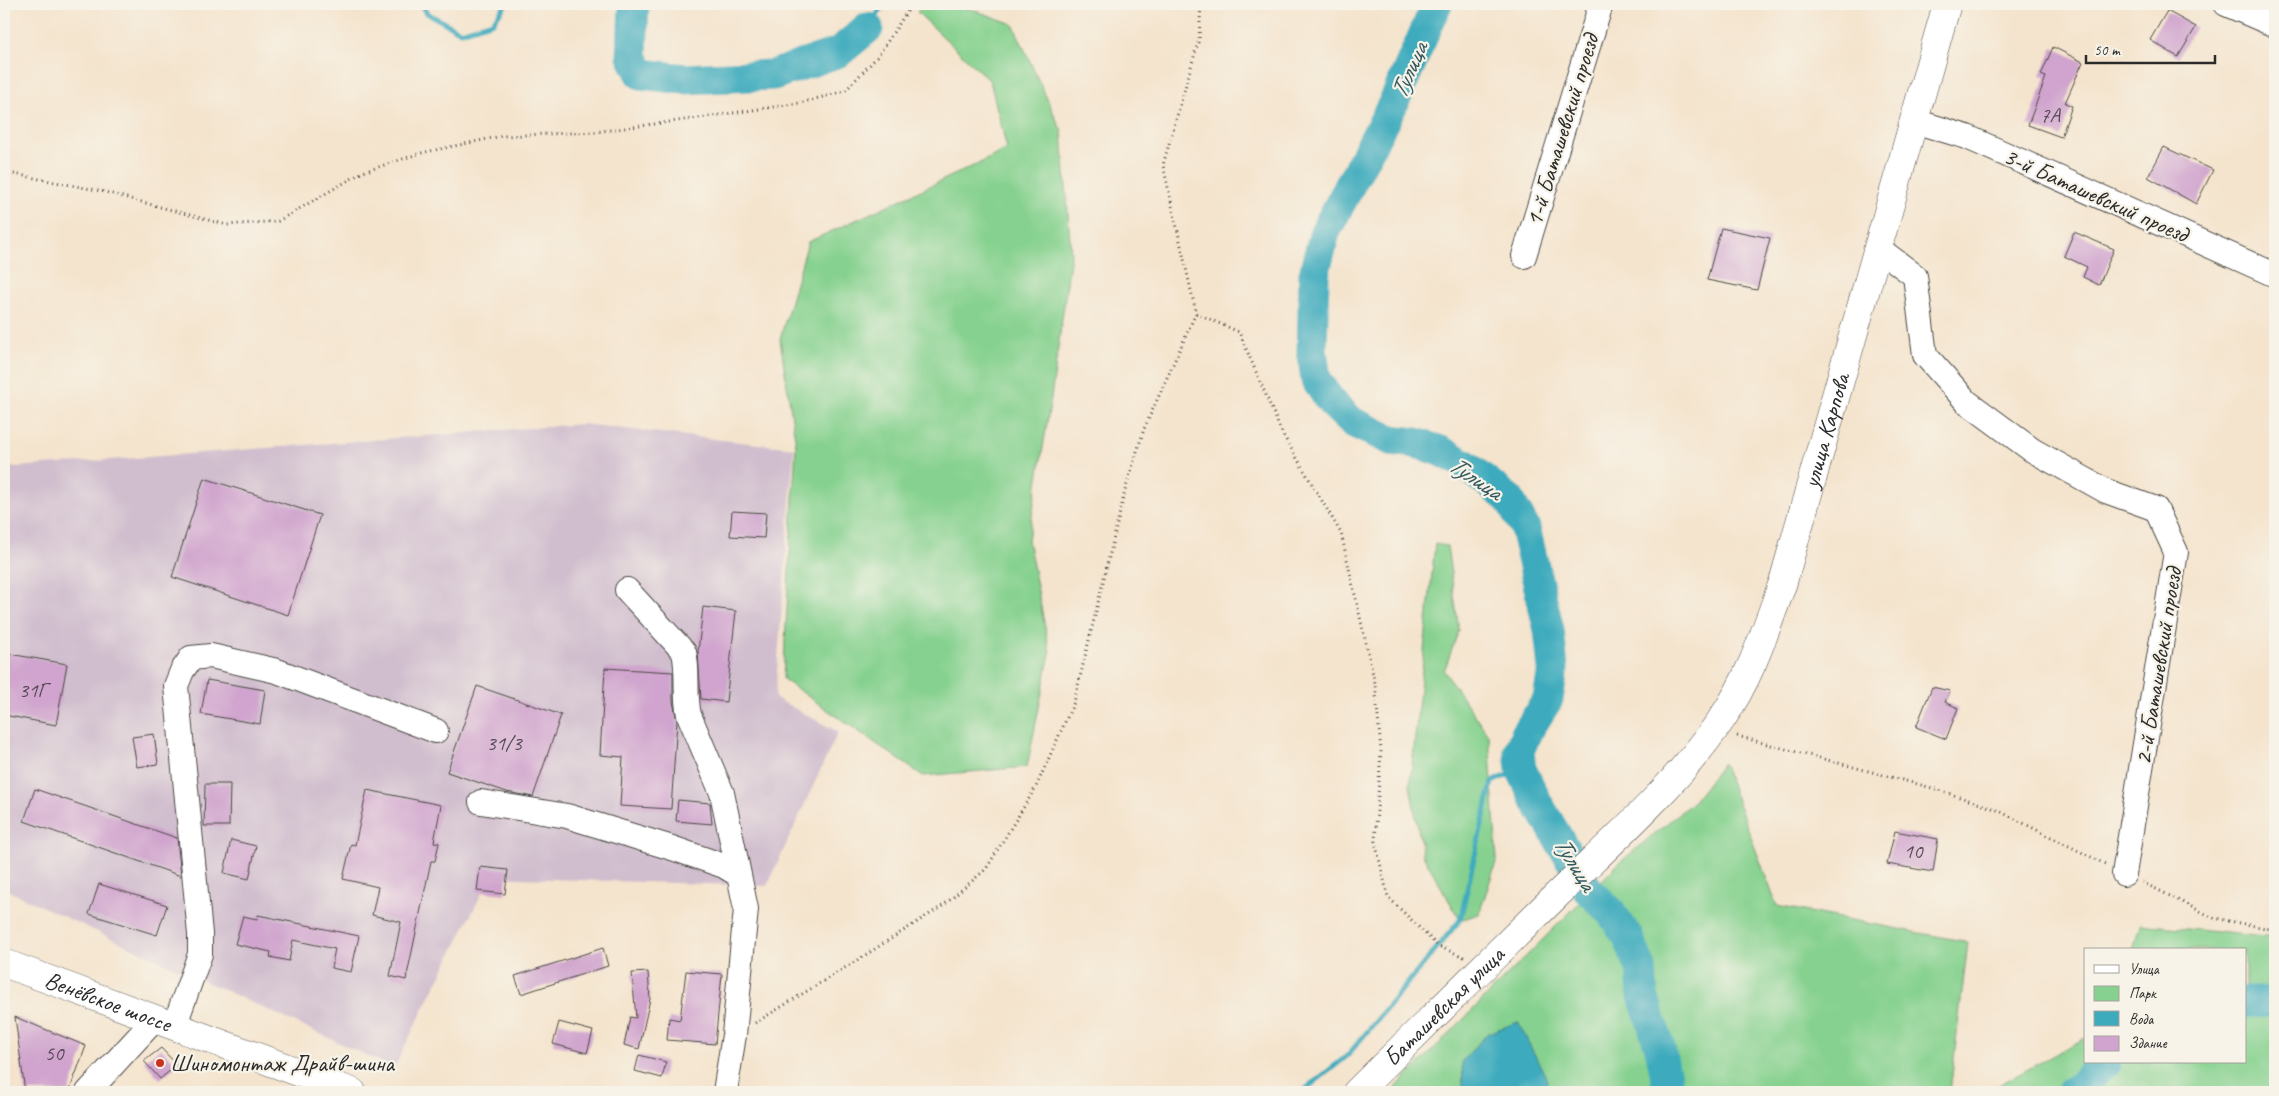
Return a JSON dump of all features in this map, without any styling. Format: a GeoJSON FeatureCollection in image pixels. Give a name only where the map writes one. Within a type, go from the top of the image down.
{"type":"FeatureCollection","features":[{"type":"Feature","properties":{"kind":"main road","name":"улица Карпова"},"geometry":{"type":"LineString","coordinates":[[1633,821],[1694,756],[1722,719],[1744,679],[1764,636],[1783,582],[1947,4]]}},
{"type":"Feature","properties":{"kind":"main road","name":"Баташевская улица"},"geometry":{"type":"LineString","coordinates":[[1357,1092],[1633,821]]}},
{"type":"Feature","properties":{"kind":"main road","name":"Венёвское шоссе"},"geometry":{"type":"LineString","coordinates":[[4,963],[352,1092]]}},
{"type":"Feature","properties":{"kind":"street","name":"1-й Баташевский проезд"},"geometry":{"type":"LineString","coordinates":[[1524,256],[1601,4]]}},
{"type":"Feature","properties":{"kind":"street"},"geometry":{"type":"LineString","coordinates":[[2226,4],[2275,26]]}},
{"type":"Feature","properties":{"kind":"street","name":"3-й Баташевский проезд"},"geometry":{"type":"LineString","coordinates":[[1914,122],[1967,137],[2275,276]]}},
{"type":"Feature","properties":{"kind":"street","name":"2-й Баташевский проезд"},"geometry":{"type":"LineString","coordinates":[[1878,248],[1915,276],[1925,355],[1967,402],[2032,450],[2106,491],[2156,509],[2176,552],[2124,874]]}},
{"type":"Feature","properties":{"kind":"street"},"geometry":{"type":"LineString","coordinates":[[627,590],[684,652],[687,663],[686,704],[722,793],[746,909],[734,1035],[725,1092]]}},
{"type":"Feature","properties":{"kind":"street"},"geometry":{"type":"LineString","coordinates":[[88,1092],[165,1023],[200,954],[200,934],[176,686],[182,671],[191,658],[211,656],[277,671],[436,731]]}},
{"type":"Feature","properties":{"kind":"street"},"geometry":{"type":"LineString","coordinates":[[481,802],[567,816],[672,848],[724,866],[739,875]]}},
{"type":"Feature","properties":{"kind":"path"},"geometry":{"type":"LineString","coordinates":[[4,172],[101,191],[227,225],[278,221],[363,172],[421,153],[502,136],[595,132],[692,119],[800,103],[845,91],[878,56],[912,4]]}},
{"type":"Feature","properties":{"kind":"path"},"geometry":{"type":"LineString","coordinates":[[734,1035],[944,905],[986,869],[1036,787],[1074,702],[1126,487],[1144,429],[1196,313],[1163,165],[1198,39],[1201,4]]}},
{"type":"Feature","properties":{"kind":"path"},"geometry":{"type":"LineString","coordinates":[[1196,313],[1239,332],[1282,432],[1341,532],[1374,683],[1381,751],[1375,841],[1388,897],[1438,946],[1485,966]]}},
{"type":"Feature","properties":{"kind":"path"},"geometry":{"type":"LineString","coordinates":[[1722,719],[1734,735],[1936,789],[1995,809],[2214,918],[2275,930]]}},
{"type":"Feature","properties":{"kind":"shaded area"},"geometry":{"type":"Polygon","coordinates":[[[582,424],[794,448],[775,698],[838,732],[767,886],[490,877],[394,1068],[4,889],[4,468],[582,424]]]}},
{"type":"Feature","properties":{"kind":"green space"},"geometry":{"type":"Polygon","coordinates":[[[926,4],[957,4],[1013,24],[1062,132],[1071,254],[1051,398],[1028,540],[1050,653],[1027,767],[923,776],[783,679],[796,445],[780,339],[808,242],[1007,149],[990,81],[917,12],[926,4]]]}},
{"type":"Feature","properties":{"kind":"green space"},"geometry":{"type":"Polygon","coordinates":[[[1435,544],[1447,546],[1459,630],[1444,671],[1489,736],[1497,860],[1479,914],[1460,920],[1423,855],[1410,786],[1435,544]]]}},
{"type":"Feature","properties":{"kind":"green space"},"geometry":{"type":"Polygon","coordinates":[[[1723,763],[1777,906],[1968,942],[1950,1092],[1543,1092],[1548,1081],[1463,1085],[1469,1092],[1391,1092],[1619,863],[1694,801],[1723,763]]]}},
{"type":"Feature","properties":{"kind":"green space"},"geometry":{"type":"Polygon","coordinates":[[[2140,924],[2275,938],[2275,1092],[1986,1092],[2084,1039],[2084,1064],[2246,1064],[2246,948],[2134,948],[2140,924]]]}},
{"type":"Feature","properties":{"kind":"water"},"geometry":{"type":"Polygon","coordinates":[[[1518,1022],[1548,1081],[1543,1092],[1469,1092],[1463,1085],[1462,1061],[1488,1033],[1518,1022]]]}},
{"type":"Feature","properties":{"kind":"building"},"geometry":{"type":"Polygon","coordinates":[[[2167,11],[2196,27],[2178,57],[2150,40],[2167,11]]]}},
{"type":"Feature","properties":{"kind":"building"},"geometry":{"type":"Polygon","coordinates":[[[2053,47],[2083,62],[2065,103],[2072,106],[2061,137],[2028,125],[2046,77],[2041,75],[2053,47]]]}},
{"type":"Feature","properties":{"kind":"building"},"geometry":{"type":"Polygon","coordinates":[[[2164,147],[2213,170],[2196,204],[2148,177],[2164,147]]]}},
{"type":"Feature","properties":{"kind":"building"},"geometry":{"type":"Polygon","coordinates":[[[1721,228],[1770,238],[1757,290],[1707,280],[1721,228]]]}},
{"type":"Feature","properties":{"kind":"building"},"geometry":{"type":"Polygon","coordinates":[[[2074,232],[2114,249],[2099,285],[2083,277],[2087,267],[2064,256],[2074,232]]]}},
{"type":"Feature","properties":{"kind":"building"},"geometry":{"type":"Polygon","coordinates":[[[204,478],[320,515],[288,615],[172,577],[204,478]]]}},
{"type":"Feature","properties":{"kind":"building"},"geometry":{"type":"Polygon","coordinates":[[[732,511],[766,513],[764,538],[730,536],[732,511]]]}},
{"type":"Feature","properties":{"kind":"building"},"geometry":{"type":"Polygon","coordinates":[[[703,607],[736,611],[726,702],[701,699],[698,652],[703,607]]]}},
{"type":"Feature","properties":{"kind":"building"},"geometry":{"type":"Polygon","coordinates":[[[4,653],[67,664],[56,725],[4,715],[4,653]]]}},
{"type":"Feature","properties":{"kind":"building"},"geometry":{"type":"Polygon","coordinates":[[[605,668],[673,672],[673,701],[677,721],[671,809],[620,806],[623,757],[600,755],[605,668]]]}},
{"type":"Feature","properties":{"kind":"building"},"geometry":{"type":"Polygon","coordinates":[[[207,680],[265,690],[260,724],[201,714],[207,680]]]}},
{"type":"Feature","properties":{"kind":"building"},"geometry":{"type":"Polygon","coordinates":[[[477,686],[561,715],[533,797],[507,792],[447,772],[477,686]]]}},
{"type":"Feature","properties":{"kind":"building"},"geometry":{"type":"Polygon","coordinates":[[[1932,687],[1950,691],[1945,702],[1958,708],[1946,739],[1916,727],[1932,687]]]}},
{"type":"Feature","properties":{"kind":"building"},"geometry":{"type":"Polygon","coordinates":[[[154,734],[158,764],[137,767],[132,737],[154,734]]]}},
{"type":"Feature","properties":{"kind":"building"},"geometry":{"type":"Polygon","coordinates":[[[205,784],[230,784],[229,826],[204,826],[205,784]]]}},
{"type":"Feature","properties":{"kind":"building"},"geometry":{"type":"Polygon","coordinates":[[[35,789],[177,838],[181,876],[24,821],[35,789]]]}},
{"type":"Feature","properties":{"kind":"building"},"geometry":{"type":"Polygon","coordinates":[[[367,790],[441,805],[434,842],[439,843],[435,861],[431,861],[406,980],[390,976],[401,922],[372,915],[378,887],[343,879],[351,844],[355,845],[367,790]]]}},
{"type":"Feature","properties":{"kind":"building"},"geometry":{"type":"Polygon","coordinates":[[[678,800],[710,803],[712,824],[676,821],[678,800]]]}},
{"type":"Feature","properties":{"kind":"building"},"geometry":{"type":"Polygon","coordinates":[[[1895,831],[1938,839],[1933,872],[1887,864],[1895,831]]]}},
{"type":"Feature","properties":{"kind":"building"},"geometry":{"type":"Polygon","coordinates":[[[231,840],[256,846],[249,879],[224,873],[231,840]]]}},
{"type":"Feature","properties":{"kind":"building"},"geometry":{"type":"Polygon","coordinates":[[[480,867],[508,870],[505,894],[477,891],[480,867]]]}},
{"type":"Feature","properties":{"kind":"building"},"geometry":{"type":"Polygon","coordinates":[[[99,884],[167,905],[157,935],[89,914],[99,884]]]}},
{"type":"Feature","properties":{"kind":"building"},"geometry":{"type":"Polygon","coordinates":[[[258,915],[359,936],[351,972],[331,968],[335,949],[293,940],[289,961],[270,957],[271,952],[235,944],[243,916],[257,919],[258,915]]]}},
{"type":"Feature","properties":{"kind":"building"},"geometry":{"type":"Polygon","coordinates":[[[603,948],[608,966],[521,994],[515,976],[603,948]]]}},
{"type":"Feature","properties":{"kind":"building"},"geometry":{"type":"Polygon","coordinates":[[[686,971],[722,974],[715,1044],[667,1040],[669,1018],[680,1020],[686,971]]]}},
{"type":"Feature","properties":{"kind":"building"},"geometry":{"type":"Polygon","coordinates":[[[648,972],[650,999],[639,1049],[624,1045],[630,1017],[636,1018],[632,973],[648,972]]]}},
{"type":"Feature","properties":{"kind":"building"},"geometry":{"type":"Polygon","coordinates":[[[15,1017],[86,1046],[69,1092],[25,1092],[15,1017]]]}},
{"type":"Feature","properties":{"kind":"building"},"geometry":{"type":"Polygon","coordinates":[[[559,1022],[593,1031],[587,1053],[553,1044],[559,1022]]]}},
{"type":"Feature","properties":{"kind":"building","name":"Шиномонтаж Драйв-шина"},"geometry":{"type":"Polygon","coordinates":[[[161,1048],[177,1065],[160,1079],[144,1061],[161,1048]]]}},
{"type":"Feature","properties":{"kind":"building"},"geometry":{"type":"Polygon","coordinates":[[[639,1055],[666,1062],[662,1078],[635,1071],[639,1055]]]}},
{"type":"Feature","properties":{"kind":"waterway"},"geometry":{"type":"LineString","coordinates":[[420,4],[427,13],[461,32],[493,22],[506,4]]}},
{"type":"Feature","properties":{"kind":"waterway"},"geometry":{"type":"LineString","coordinates":[[634,4],[632,56],[641,74],[685,79],[773,75],[839,52],[868,28]]}},
{"type":"Feature","properties":{"kind":"waterway"},"geometry":{"type":"LineString","coordinates":[[868,28],[884,4]]}},
{"type":"Feature","properties":{"kind":"waterway","name":"Тулица"},"geometry":{"type":"LineString","coordinates":[[1437,4],[1392,106],[1325,232],[1314,274],[1312,351],[1316,380],[1332,403],[1352,422],[1391,440],[1416,443],[1441,451],[1463,463],[1509,499],[1525,528],[1549,630],[1553,669],[1548,699],[1526,734],[1519,751],[1521,769],[1537,802],[1589,891],[1610,911],[1628,937],[1641,968],[1643,996],[1660,1048],[1669,1092]]}},
{"type":"Feature","properties":{"kind":"waterway"},"geometry":{"type":"LineString","coordinates":[[1302,1092],[1347,1056],[1460,920],[1492,782],[1521,769]]}},
{"type":"Feature","properties":{"kind":"waterway","name":"Тулица"},"geometry":{"type":"LineString","coordinates":[[2246,1002],[2275,1002]]}},
{"type":"Feature","properties":{"kind":"waterway","name":"Тулица"},"geometry":{"type":"LineString","coordinates":[[2072,1092],[2104,1064]]}},
{"type":"Feature","properties":{"kind":"place","name":"Шиномонтаж Драйв-шина"},"geometry":{"type":"Point","coordinates":[160,1063]}}]}
